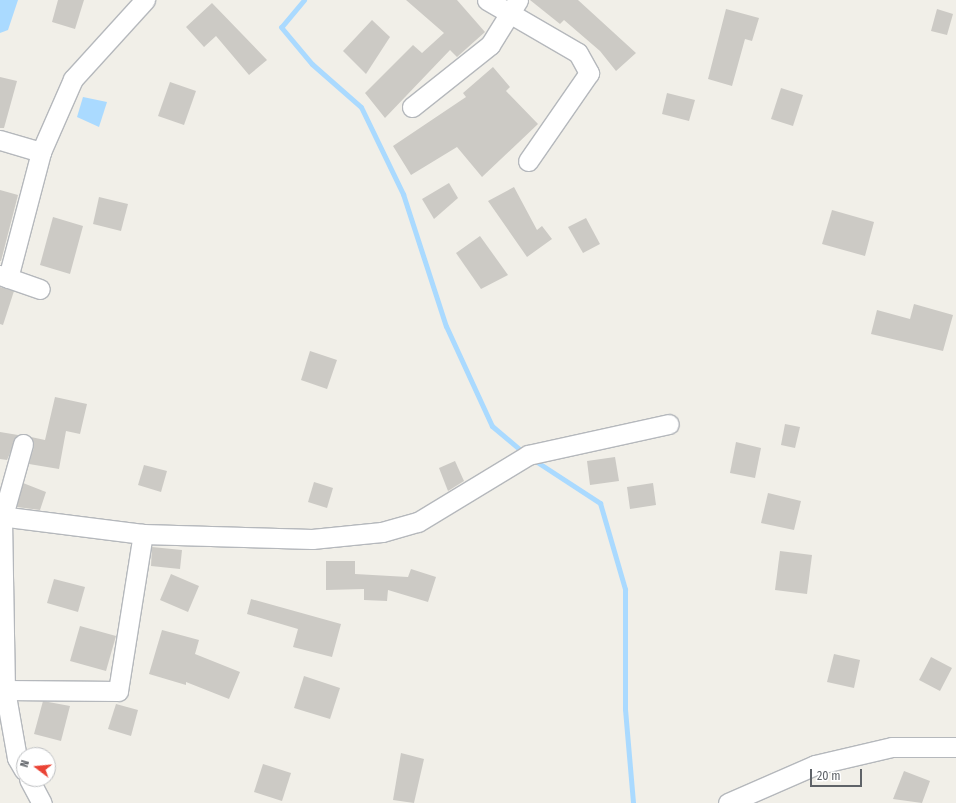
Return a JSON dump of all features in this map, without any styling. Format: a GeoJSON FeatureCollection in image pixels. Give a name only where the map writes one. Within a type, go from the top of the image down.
{"type":"FeatureCollection","features":[{"type":"Feature","properties":{"kind":"street"},"geometry":{"type":"LineString","coordinates":[[40,289],[4,277],[41,152],[73,79],[145,0]]}},
{"type":"Feature","properties":{"kind":"street"},"geometry":{"type":"LineString","coordinates":[[488,0],[514,6],[578,53],[589,73],[528,161]]}},
{"type":"Feature","properties":{"kind":"street"},"geometry":{"type":"LineString","coordinates":[[412,107],[490,45],[514,6]]}},
{"type":"Feature","properties":{"kind":"street"},"geometry":{"type":"LineString","coordinates":[[0,140],[41,152]]}},
{"type":"Feature","properties":{"kind":"street"},"geometry":{"type":"LineString","coordinates":[[1,518],[143,534],[312,539],[382,532],[418,522],[528,455],[669,424]]}},
{"type":"Feature","properties":{"kind":"street"},"geometry":{"type":"LineString","coordinates":[[16,753],[2,690],[1,518],[23,444]]}},
{"type":"Feature","properties":{"kind":"street"},"geometry":{"type":"LineString","coordinates":[[2,690],[118,691],[143,534]]}},
{"type":"Feature","properties":{"kind":"street"},"geometry":{"type":"LineString","coordinates":[[728,803],[815,765],[892,747],[956,747]]}},
{"type":"Feature","properties":{"kind":"street"},"geometry":{"type":"LineString","coordinates":[[33,787],[42,803]]}},
{"type":"Feature","properties":{"kind":"water"},"geometry":{"type":"Polygon","coordinates":[[[0,0],[18,0],[8,30],[0,33],[0,0]]]}},
{"type":"Feature","properties":{"kind":"water"},"geometry":{"type":"Polygon","coordinates":[[[83,97],[107,102],[99,127],[77,117],[83,97]]]}},
{"type":"Feature","properties":{"kind":"building"},"geometry":{"type":"Polygon","coordinates":[[[58,0],[84,0],[75,29],[52,22],[58,0]]]}},
{"type":"Feature","properties":{"kind":"building"},"geometry":{"type":"Polygon","coordinates":[[[406,0],[457,0],[485,32],[457,57],[450,50],[385,118],[365,93],[413,45],[422,53],[444,33],[406,0]]]}},
{"type":"Feature","properties":{"kind":"building"},"geometry":{"type":"Polygon","coordinates":[[[530,0],[578,0],[636,53],[616,71],[600,51],[564,20],[560,24],[530,0]]]}},
{"type":"Feature","properties":{"kind":"building"},"geometry":{"type":"Polygon","coordinates":[[[212,3],[267,60],[249,75],[216,36],[204,47],[186,27],[212,3]]]}},
{"type":"Feature","properties":{"kind":"building"},"geometry":{"type":"Polygon","coordinates":[[[726,9],[759,18],[752,41],[745,39],[732,86],[708,79],[726,9]]]}},
{"type":"Feature","properties":{"kind":"building"},"geometry":{"type":"Polygon","coordinates":[[[937,9],[953,14],[947,35],[931,31],[937,9]]]}},
{"type":"Feature","properties":{"kind":"building"},"geometry":{"type":"Polygon","coordinates":[[[372,20],[390,37],[366,74],[343,51],[372,20]]]}},
{"type":"Feature","properties":{"kind":"building"},"geometry":{"type":"Polygon","coordinates":[[[493,67],[510,87],[506,91],[538,124],[482,177],[457,147],[411,175],[393,146],[466,97],[463,93],[493,67]]]}},
{"type":"Feature","properties":{"kind":"building"},"geometry":{"type":"Polygon","coordinates":[[[0,77],[17,81],[4,128],[0,128],[0,77]]]}},
{"type":"Feature","properties":{"kind":"building"},"geometry":{"type":"Polygon","coordinates":[[[170,82],[196,91],[184,125],[158,116],[170,82]]]}},
{"type":"Feature","properties":{"kind":"building"},"geometry":{"type":"Polygon","coordinates":[[[781,88],[803,95],[793,126],[771,119],[781,88]]]}},
{"type":"Feature","properties":{"kind":"building"},"geometry":{"type":"Polygon","coordinates":[[[667,93],[695,100],[689,121],[662,114],[667,93]]]}},
{"type":"Feature","properties":{"kind":"building"},"geometry":{"type":"Polygon","coordinates":[[[449,183],[458,198],[434,219],[422,199],[449,183]]]}},
{"type":"Feature","properties":{"kind":"building"},"geometry":{"type":"Polygon","coordinates":[[[514,187],[537,230],[542,226],[552,239],[527,257],[488,201],[514,187]]]}},
{"type":"Feature","properties":{"kind":"building"},"geometry":{"type":"Polygon","coordinates":[[[0,190],[18,195],[1,261],[0,261],[0,190]]]}},
{"type":"Feature","properties":{"kind":"building"},"geometry":{"type":"Polygon","coordinates":[[[99,197],[128,204],[121,231],[93,224],[99,197]]]}},
{"type":"Feature","properties":{"kind":"building"},"geometry":{"type":"Polygon","coordinates":[[[832,210],[874,222],[865,256],[822,244],[832,210]]]}},
{"type":"Feature","properties":{"kind":"building"},"geometry":{"type":"Polygon","coordinates":[[[53,217],[83,226],[70,274],[40,265],[53,217]]]}},
{"type":"Feature","properties":{"kind":"building"},"geometry":{"type":"Polygon","coordinates":[[[586,218],[600,244],[583,253],[568,227],[586,218]]]}},
{"type":"Feature","properties":{"kind":"building"},"geometry":{"type":"Polygon","coordinates":[[[480,236],[508,275],[481,289],[456,253],[480,236]]]}},
{"type":"Feature","properties":{"kind":"building"},"geometry":{"type":"Polygon","coordinates":[[[0,287],[14,291],[3,325],[0,324],[0,287]]]}},
{"type":"Feature","properties":{"kind":"building"},"geometry":{"type":"Polygon","coordinates":[[[914,304],[953,315],[943,351],[871,334],[877,310],[910,319],[914,304]]]}},
{"type":"Feature","properties":{"kind":"building"},"geometry":{"type":"Polygon","coordinates":[[[310,351],[337,360],[327,389],[301,380],[310,351]]]}},
{"type":"Feature","properties":{"kind":"building"},"geometry":{"type":"Polygon","coordinates":[[[55,397],[87,404],[80,434],[66,431],[59,469],[29,464],[34,447],[31,437],[45,440],[55,397]]]}},
{"type":"Feature","properties":{"kind":"building"},"geometry":{"type":"Polygon","coordinates":[[[785,424],[800,427],[795,448],[781,445],[785,424]]]}},
{"type":"Feature","properties":{"kind":"building"},"geometry":{"type":"Polygon","coordinates":[[[0,432],[18,435],[7,460],[0,459],[0,432]]]}},
{"type":"Feature","properties":{"kind":"building"},"geometry":{"type":"Polygon","coordinates":[[[736,442],[761,448],[755,478],[730,473],[736,442]]]}},
{"type":"Feature","properties":{"kind":"building"},"geometry":{"type":"Polygon","coordinates":[[[615,457],[619,481],[590,485],[587,461],[615,457]]]}},
{"type":"Feature","properties":{"kind":"building"},"geometry":{"type":"Polygon","coordinates":[[[455,461],[464,481],[448,491],[439,468],[455,461]]]}},
{"type":"Feature","properties":{"kind":"building"},"geometry":{"type":"Polygon","coordinates":[[[144,465],[167,471],[161,492],[138,485],[144,465]]]}},
{"type":"Feature","properties":{"kind":"building"},"geometry":{"type":"Polygon","coordinates":[[[314,482],[333,488],[327,508],[308,502],[314,482]]]}},
{"type":"Feature","properties":{"kind":"building"},"geometry":{"type":"Polygon","coordinates":[[[23,483],[46,492],[40,510],[17,507],[23,483]]]}},
{"type":"Feature","properties":{"kind":"building"},"geometry":{"type":"Polygon","coordinates":[[[653,483],[656,505],[630,509],[627,487],[653,483]]]}},
{"type":"Feature","properties":{"kind":"building"},"geometry":{"type":"Polygon","coordinates":[[[768,493],[801,501],[794,530],[761,523],[768,493]]]}},
{"type":"Feature","properties":{"kind":"building"},"geometry":{"type":"Polygon","coordinates":[[[152,547],[182,550],[180,569],[151,566],[152,547]]]}},
{"type":"Feature","properties":{"kind":"building"},"geometry":{"type":"Polygon","coordinates":[[[780,551],[812,555],[807,594],[775,590],[780,551]]]}},
{"type":"Feature","properties":{"kind":"building"},"geometry":{"type":"Polygon","coordinates":[[[326,561],[355,561],[355,574],[408,577],[411,569],[436,577],[428,602],[388,590],[387,601],[364,600],[364,589],[326,590],[326,561]]]}},
{"type":"Feature","properties":{"kind":"building"},"geometry":{"type":"Polygon","coordinates":[[[171,574],[199,586],[188,612],[160,600],[171,574]]]}},
{"type":"Feature","properties":{"kind":"building"},"geometry":{"type":"Polygon","coordinates":[[[54,579],[85,587],[78,612],[47,603],[54,579]]]}},
{"type":"Feature","properties":{"kind":"building"},"geometry":{"type":"Polygon","coordinates":[[[251,599],[341,624],[332,657],[293,647],[298,629],[247,614],[251,599]]]}},
{"type":"Feature","properties":{"kind":"building"},"geometry":{"type":"Polygon","coordinates":[[[80,626],[116,636],[106,671],[70,661],[80,626]]]}},
{"type":"Feature","properties":{"kind":"building"},"geometry":{"type":"Polygon","coordinates":[[[162,630],[199,640],[195,654],[240,672],[229,699],[186,682],[186,685],[149,674],[162,630]]]}},
{"type":"Feature","properties":{"kind":"building"},"geometry":{"type":"Polygon","coordinates":[[[834,654],[860,660],[854,688],[827,682],[834,654]]]}},
{"type":"Feature","properties":{"kind":"building"},"geometry":{"type":"Polygon","coordinates":[[[931,657],[952,668],[940,691],[919,680],[931,657]]]}},
{"type":"Feature","properties":{"kind":"building"},"geometry":{"type":"Polygon","coordinates":[[[304,676],[340,688],[330,719],[294,708],[304,676]]]}},
{"type":"Feature","properties":{"kind":"building"},"geometry":{"type":"Polygon","coordinates":[[[43,701],[70,706],[61,741],[34,734],[43,701]]]}},
{"type":"Feature","properties":{"kind":"building"},"geometry":{"type":"Polygon","coordinates":[[[116,704],[138,710],[131,736],[108,729],[116,704]]]}},
{"type":"Feature","properties":{"kind":"building"},"geometry":{"type":"Polygon","coordinates":[[[401,753],[424,759],[414,803],[393,800],[401,753]]]}},
{"type":"Feature","properties":{"kind":"building"},"geometry":{"type":"Polygon","coordinates":[[[263,764],[291,773],[282,801],[254,792],[263,764]]]}},
{"type":"Feature","properties":{"kind":"building"},"geometry":{"type":"Polygon","coordinates":[[[904,771],[930,781],[922,803],[893,799],[904,771]]]}},
{"type":"Feature","properties":{"kind":"waterway"},"geometry":{"type":"LineString","coordinates":[[304,0],[281,27],[312,64],[361,107],[403,194],[446,326],[492,426],[524,453]]}},
{"type":"Feature","properties":{"kind":"waterway"},"geometry":{"type":"LineString","coordinates":[[534,460],[600,503],[625,589],[625,709],[633,803]]}}]}
